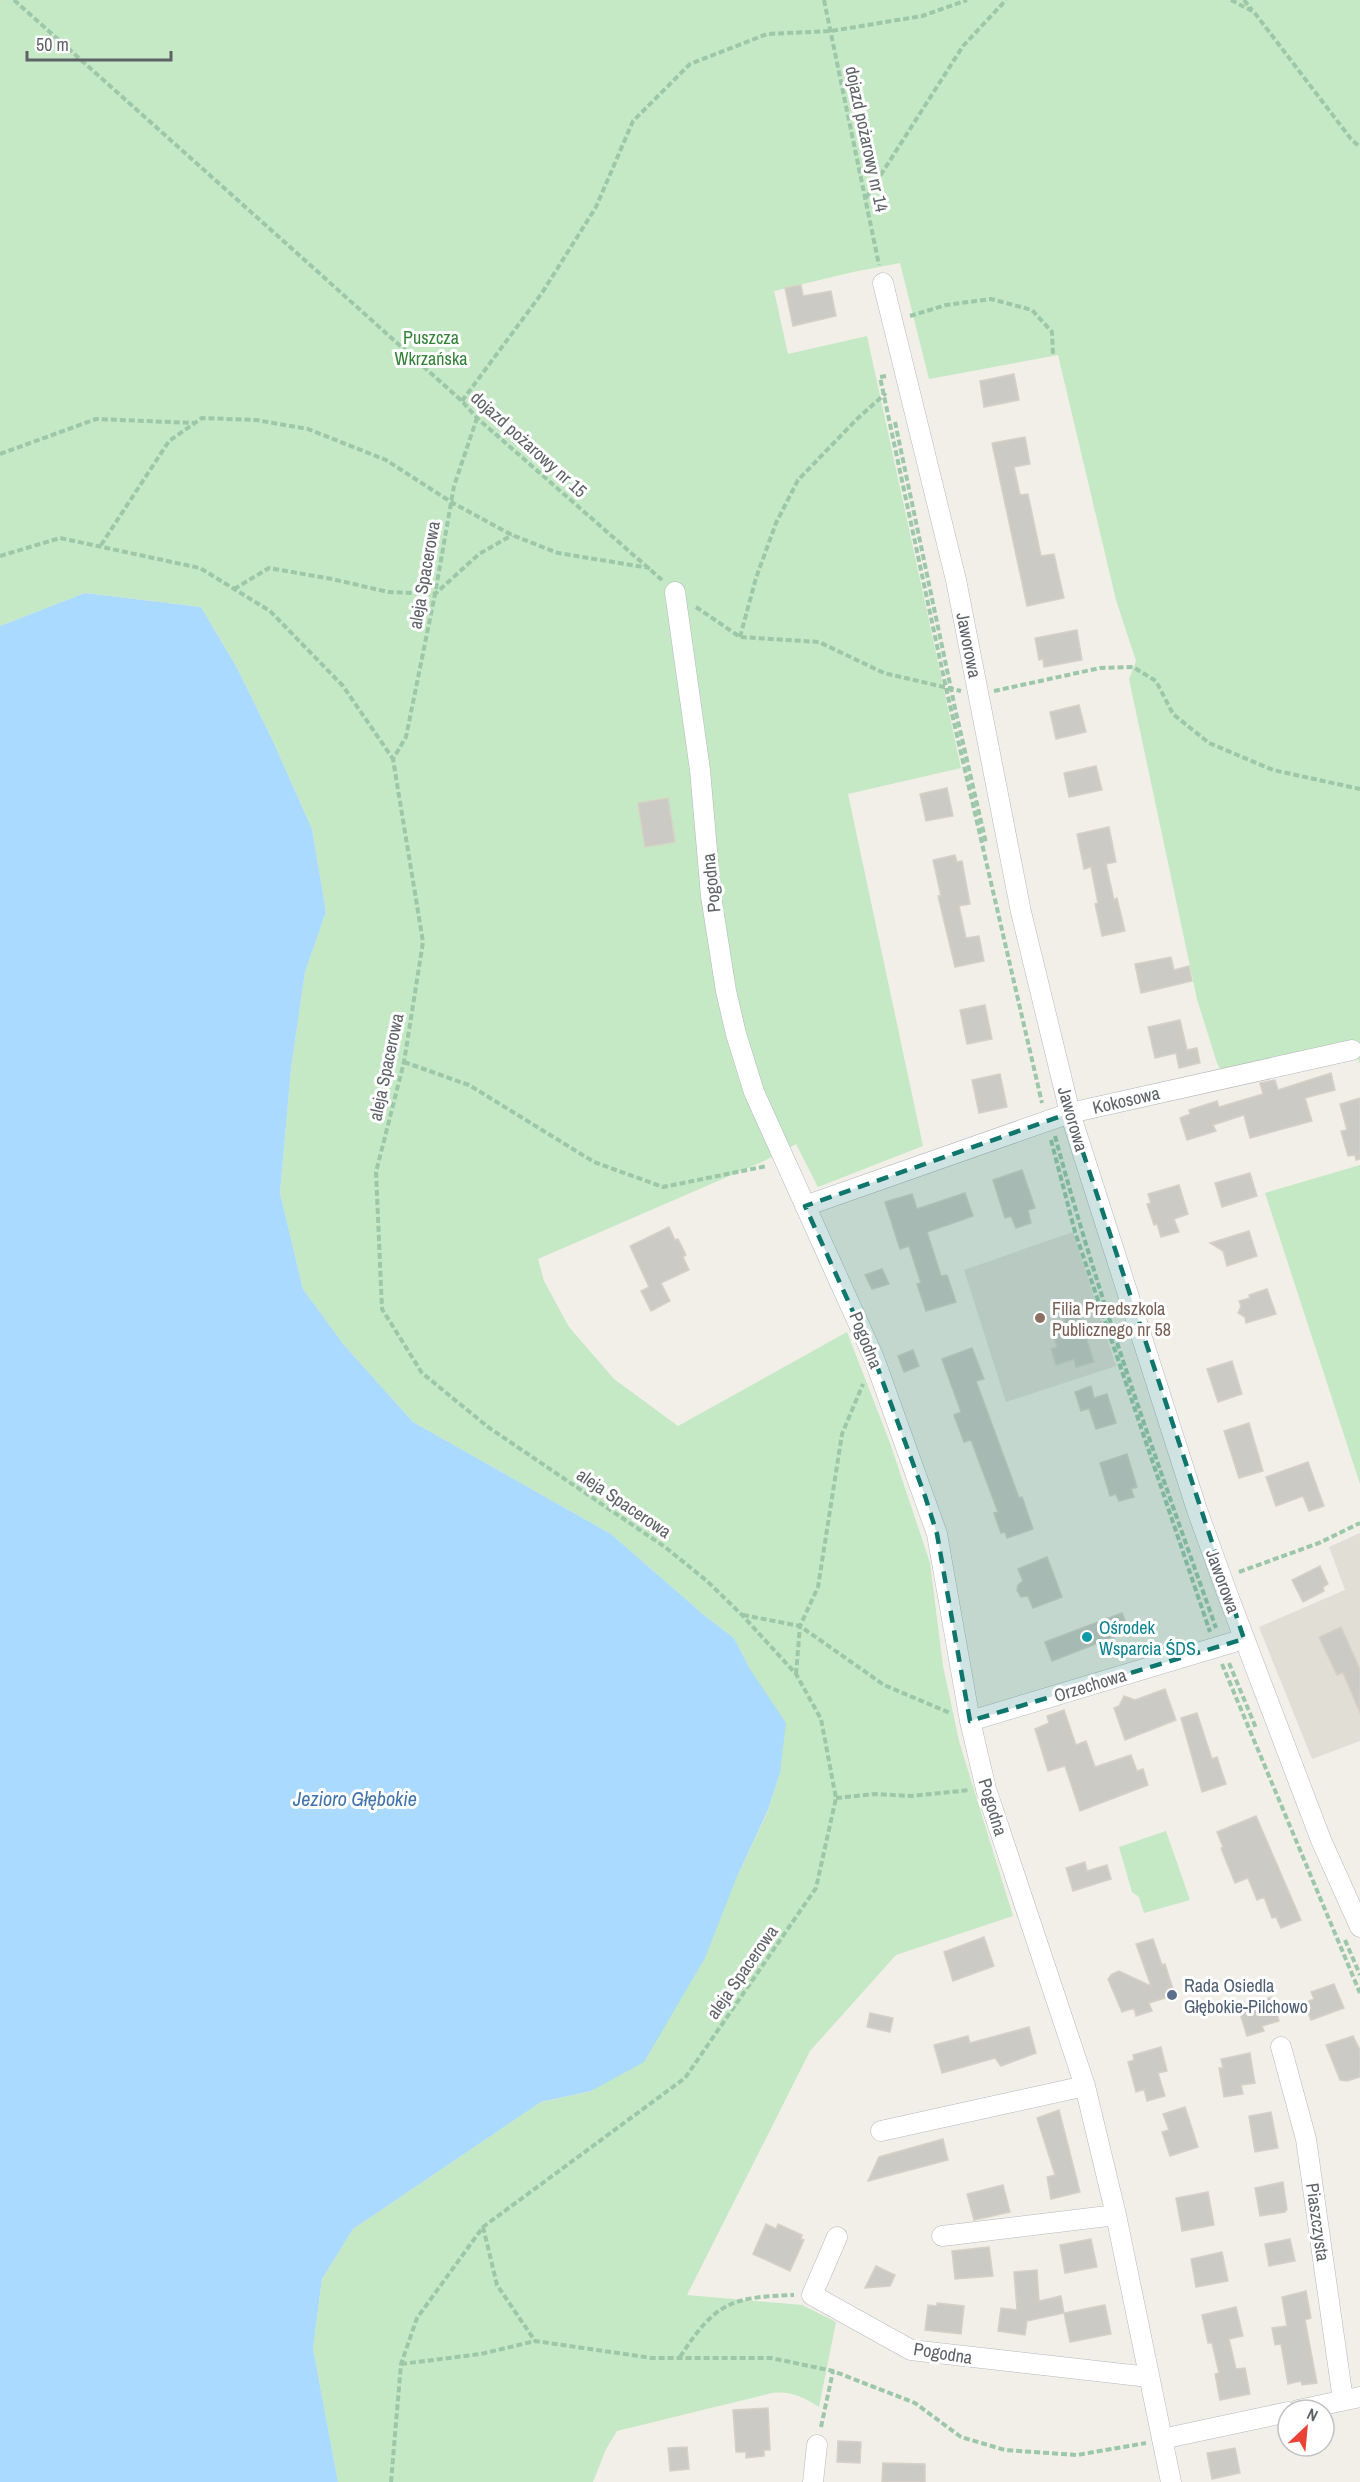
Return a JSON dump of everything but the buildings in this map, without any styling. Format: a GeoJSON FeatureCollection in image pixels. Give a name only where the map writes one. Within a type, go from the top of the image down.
{"type":"FeatureCollection","features":[{"type":"Feature","properties":{"kind":"street","name":"Jaworowa"},"geometry":{"type":"LineString","coordinates":[[883,283],[956,580],[1022,912],[1070,1113],[1197,1509],[1321,1840],[1360,1927]]}},
{"type":"Feature","properties":{"kind":"street","name":"Pogodna"},"geometry":{"type":"LineString","coordinates":[[675,592],[700,770],[711,896],[726,991],[736,1034],[754,1092],[874,1358],[937,1534],[970,1721],[986,1789],[1085,2086],[1116,2215],[1170,2482]]}},
{"type":"Feature","properties":{"kind":"street","name":"Kokosowa"},"geometry":{"type":"LineString","coordinates":[[805,1206],[1070,1113],[1352,1050]]}},
{"type":"Feature","properties":{"kind":"street","name":"Orzechowa"},"geometry":{"type":"LineString","coordinates":[[970,1721],[1244,1639]]}},
{"type":"Feature","properties":{"kind":"street","name":"Piaszczysta"},"geometry":{"type":"LineString","coordinates":[[1281,2047],[1306,2139],[1352,2398],[1336,2402]]}},
{"type":"Feature","properties":{"kind":"street"},"geometry":{"type":"LineString","coordinates":[[881,2131],[1085,2086]]}},
{"type":"Feature","properties":{"kind":"street"},"geometry":{"type":"LineString","coordinates":[[942,2236],[1116,2215]]}},
{"type":"Feature","properties":{"kind":"street"},"geometry":{"type":"LineString","coordinates":[[812,2295],[837,2236]]}},
{"type":"Feature","properties":{"kind":"street","name":"Pogodna"},"geometry":{"type":"LineString","coordinates":[[812,2295],[911,2350],[1149,2377]]}},
{"type":"Feature","properties":{"kind":"street"},"geometry":{"type":"LineString","coordinates":[[1162,2439],[1276,2415]]}},
{"type":"Feature","properties":{"kind":"street"},"geometry":{"type":"LineString","coordinates":[[813,2482],[817,2445]]}},
{"type":"Feature","properties":{"kind":"path","name":"dojazd pożarowy nr 15"},"geometry":{"type":"LineString","coordinates":[[15,0],[462,401],[477,418],[675,592],[740,637]]}},
{"type":"Feature","properties":{"kind":"path","name":"dojazd pożarowy nr 14"},"geometry":{"type":"LineString","coordinates":[[824,0],[883,283]]}},
{"type":"Feature","properties":{"kind":"path"},"geometry":{"type":"LineString","coordinates":[[462,401],[542,293],[596,207],[633,121],[690,64],[767,34],[831,31],[922,16],[967,0]]}},
{"type":"Feature","properties":{"kind":"path"},"geometry":{"type":"LineString","coordinates":[[865,199],[963,46],[1006,0]]}},
{"type":"Feature","properties":{"kind":"path"},"geometry":{"type":"LineString","coordinates":[[1231,0],[1254,12]]}},
{"type":"Feature","properties":{"kind":"path"},"geometry":{"type":"LineString","coordinates":[[1244,0],[1351,139],[1360,147]]}},
{"type":"Feature","properties":{"kind":"path"},"geometry":{"type":"LineString","coordinates":[[892,321],[946,305],[991,299],[1032,310],[1052,332],[1053,355]]}},
{"type":"Feature","properties":{"kind":"path"},"geometry":{"type":"LineString","coordinates":[[889,391],[857,419],[798,480],[776,523],[756,578],[740,637],[819,642],[884,673],[979,695],[1100,668],[1133,667],[1156,681],[1173,714],[1209,743],[1273,770],[1360,789]]}},
{"type":"Feature","properties":{"kind":"path"},"geometry":{"type":"LineString","coordinates":[[101,545],[169,441],[202,418],[256,420],[308,429],[386,460],[451,502],[512,535],[558,553],[650,568]]}},
{"type":"Feature","properties":{"kind":"path","name":"aleja Spacerowa"},"geometry":{"type":"LineString","coordinates":[[391,2482],[401,2364],[417,2318],[483,2227],[685,2078],[816,1888],[836,1798],[821,1719],[796,1674],[742,1615],[707,1581],[665,1546],[488,1427],[422,1373],[382,1309],[376,1172],[404,1062],[423,942],[393,759],[406,736],[451,502],[477,418]]}},
{"type":"Feature","properties":{"kind":"path"},"geometry":{"type":"LineString","coordinates":[[0,454],[96,419],[195,423]]}},
{"type":"Feature","properties":{"kind":"path"},"geometry":{"type":"LineString","coordinates":[[234,588],[269,568],[388,592],[435,594],[479,554],[512,535]]}},
{"type":"Feature","properties":{"kind":"path"},"geometry":{"type":"LineString","coordinates":[[0,556],[60,538],[201,567],[270,611],[342,686],[393,759]]}},
{"type":"Feature","properties":{"kind":"path"},"geometry":{"type":"LineString","coordinates":[[404,1062],[469,1084],[594,1162],[663,1187],[785,1162]]}},
{"type":"Feature","properties":{"kind":"path"},"geometry":{"type":"LineString","coordinates":[[796,1674],[800,1626],[818,1587],[842,1434],[874,1358]]}},
{"type":"Feature","properties":{"kind":"path"},"geometry":{"type":"LineString","coordinates":[[1232,1575],[1319,1543],[1360,1523]]}},
{"type":"Feature","properties":{"kind":"path"},"geometry":{"type":"LineString","coordinates":[[742,1615],[800,1626],[884,1684],[970,1721]]}},
{"type":"Feature","properties":{"kind":"path"},"geometry":{"type":"LineString","coordinates":[[836,1798],[875,1794],[911,1796],[986,1789]]}},
{"type":"Feature","properties":{"kind":"path"},"geometry":{"type":"LineString","coordinates":[[483,2227],[497,2284],[535,2341]]}},
{"type":"Feature","properties":{"kind":"path"},"geometry":{"type":"LineString","coordinates":[[680,2358],[700,2326],[719,2310],[752,2296],[812,2295]]}},
{"type":"Feature","properties":{"kind":"path"},"geometry":{"type":"LineString","coordinates":[[401,2364],[481,2354],[535,2341],[652,2358],[771,2358],[833,2371],[915,2403],[961,2437],[1005,2450],[1077,2455],[1162,2439]]}},
{"type":"Feature","properties":{"kind":"path"},"geometry":{"type":"LineString","coordinates":[[817,2445],[833,2371]]}},
{"type":"Feature","properties":{"kind":"highlighted area"},"geometry":{"type":"Polygon","coordinates":[[[1070,1113],[1244,1639],[970,1721],[937,1534],[925,1496],[874,1358],[805,1206],[1070,1113]]]}},
{"type":"Feature","properties":{"kind":"shaded area","name":"Filia Przedszkola Publicznego nr 58"},"geometry":{"type":"Polygon","coordinates":[[[1073,1232],[1116,1366],[1006,1402],[964,1270],[1073,1232]]]}},
{"type":"Feature","properties":{"kind":"shaded area"},"geometry":{"type":"Polygon","coordinates":[[[1360,1533],[1360,1741],[1312,1759],[1259,1627],[1345,1590],[1329,1547],[1360,1533]]]}},
{"type":"Feature","properties":{"kind":"green space","name":"Puszcza Wkrzańska"},"geometry":{"type":"Polygon","coordinates":[[[0,0],[1360,0],[1360,1064],[1357,1056],[1230,1088],[1217,1063],[1197,999],[1129,679],[1136,661],[1116,600],[1058,355],[929,379],[900,263],[774,291],[788,354],[867,336],[961,768],[848,794],[923,1146],[818,1187],[796,1144],[764,1161],[538,1259],[544,1281],[569,1327],[614,1379],[678,1426],[847,1332],[890,1443],[930,1563],[943,1666],[959,1741],[1013,1916],[896,1955],[810,2051],[687,2295],[802,2305],[836,2322],[819,2407],[797,2396],[772,2393],[617,2431],[606,2449],[593,2482],[338,2482],[313,2348],[322,2279],[353,2229],[541,2102],[592,2091],[736,1879],[768,1811],[780,1773],[750,1669],[734,1638],[704,1615],[611,1534],[413,1422],[344,1345],[303,1289],[280,1193],[291,1069],[305,972],[326,912],[312,829],[236,666],[201,607],[85,593],[0,626],[0,0]]]}},
{"type":"Feature","properties":{"kind":"green space"},"geometry":{"type":"Polygon","coordinates":[[[1360,1165],[1360,1484],[1265,1193],[1360,1165]]]}},
{"type":"Feature","properties":{"kind":"green space"},"geometry":{"type":"Polygon","coordinates":[[[1166,1831],[1190,1900],[1144,1913],[1139,1897],[1132,1892],[1119,1847],[1166,1831]]]}},
{"type":"Feature","properties":{"kind":"water","name":"Jezioro Głębokie"},"geometry":{"type":"Polygon","coordinates":[[[85,593],[201,607],[236,666],[312,829],[326,912],[305,972],[291,1069],[280,1193],[303,1289],[344,1345],[413,1422],[611,1534],[704,1615],[734,1638],[750,1669],[786,1723],[780,1773],[768,1810],[736,1879],[705,1958],[644,2062],[591,2091],[541,2102],[353,2229],[322,2279],[313,2348],[338,2482],[0,2482],[0,626],[85,593]]]}},
{"type":"Feature","properties":{"kind":"place","name":"Filia Przedszkola Publicznego nr 58"},"geometry":{"type":"Point","coordinates":[1040,1318]}},
{"type":"Feature","properties":{"kind":"place","name":"Ośrodek Wsparcia ŚDS"},"geometry":{"type":"Point","coordinates":[1087,1637]}},
{"type":"Feature","properties":{"kind":"place","name":"Rada Osiedla Głębokie-Pilchowo"},"geometry":{"type":"Point","coordinates":[1172,1995]}}]}
